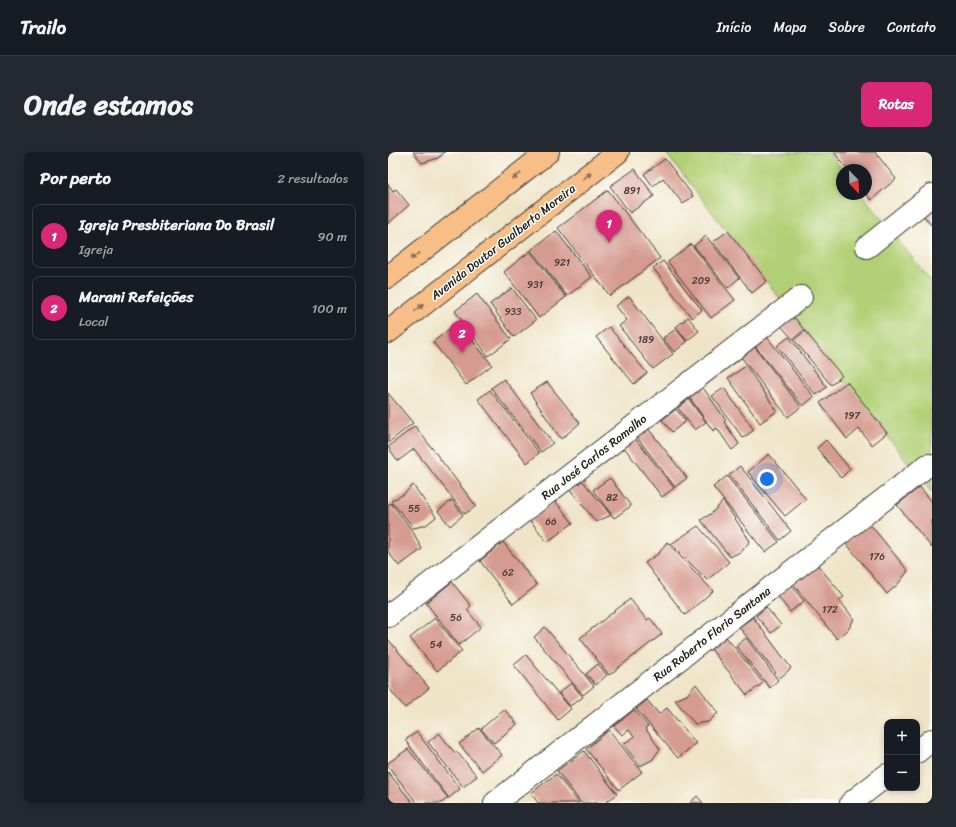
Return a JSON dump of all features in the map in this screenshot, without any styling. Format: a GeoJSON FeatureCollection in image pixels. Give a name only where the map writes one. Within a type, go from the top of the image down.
{"type":"FeatureCollection","features":[{"type":"Feature","properties":{"kind":"main road"},"geometry":{"type":"LineString","coordinates":[[388,277],[548,152]]}},
{"type":"Feature","properties":{"kind":"main road","name":"Avenida Doutor Gualberto Moreira"},"geometry":{"type":"LineString","coordinates":[[388,332],[618,152]]}},
{"type":"Feature","properties":{"kind":"street"},"geometry":{"type":"LineString","coordinates":[[867,247],[932,195]]}},
{"type":"Feature","properties":{"kind":"street","name":"Rua José Carlos Ramalho"},"geometry":{"type":"LineString","coordinates":[[388,616],[801,297]]}},
{"type":"Feature","properties":{"kind":"street","name":"Rua Roberto Florio Santana"},"geometry":{"type":"LineString","coordinates":[[495,803],[928,465]]}},
{"type":"Feature","properties":{"kind":"street"},"geometry":{"type":"LineString","coordinates":[[920,750],[932,740]]}},
{"type":"Feature","properties":{"kind":"street"},"geometry":{"type":"LineString","coordinates":[[851,803],[884,777]]}},
{"type":"Feature","properties":{"kind":"green space"},"geometry":{"type":"Polygon","coordinates":[[[665,152],[829,152],[838,164],[836,164],[836,200],[867,200],[932,283],[932,493],[665,152]]]}},
{"type":"Feature","properties":{"kind":"building"},"geometry":{"type":"Polygon","coordinates":[[[413,152],[445,152],[438,158],[422,163],[413,152]]]}},
{"type":"Feature","properties":{"kind":"building"},"geometry":{"type":"Polygon","coordinates":[[[834,152],[875,152],[896,179],[872,199],[872,164],[843,164],[834,152]]]}},
{"type":"Feature","properties":{"kind":"building"},"geometry":{"type":"Polygon","coordinates":[[[665,159],[693,196],[683,204],[663,178],[653,186],[644,174],[665,159]]]}},
{"type":"Feature","properties":{"kind":"building"},"geometry":{"type":"Polygon","coordinates":[[[635,169],[654,196],[630,213],[610,186],[635,169]]]}},
{"type":"Feature","properties":{"kind":"building"},"geometry":{"type":"Polygon","coordinates":[[[388,184],[393,191],[396,189],[409,205],[388,224],[388,184]]]}},
{"type":"Feature","properties":{"kind":"building"},"geometry":{"type":"Polygon","coordinates":[[[608,190],[660,258],[610,296],[558,228],[608,190]]]}},
{"type":"Feature","properties":{"kind":"building"},"geometry":{"type":"Polygon","coordinates":[[[932,207],[932,226],[923,215],[932,207]]]}},
{"type":"Feature","properties":{"kind":"building"},"geometry":{"type":"Polygon","coordinates":[[[556,231],[592,277],[567,296],[531,250],[556,231]]]}},
{"type":"Feature","properties":{"kind":"building"},"geometry":{"type":"Polygon","coordinates":[[[728,231],[767,281],[752,293],[713,242],[728,231]]]}},
{"type":"Feature","properties":{"kind":"building"},"geometry":{"type":"Polygon","coordinates":[[[706,236],[739,278],[728,288],[694,246],[706,236]]]}},
{"type":"Feature","properties":{"kind":"building"},"geometry":{"type":"Polygon","coordinates":[[[691,244],[735,300],[711,318],[668,262],[691,244]]]}},
{"type":"Feature","properties":{"kind":"building"},"geometry":{"type":"Polygon","coordinates":[[[530,251],[566,297],[539,318],[504,272],[530,251]]]}},
{"type":"Feature","properties":{"kind":"building"},"geometry":{"type":"Polygon","coordinates":[[[663,261],[702,310],[692,318],[653,268],[663,261]]]}},
{"type":"Feature","properties":{"kind":"building"},"geometry":{"type":"Polygon","coordinates":[[[512,288],[536,320],[514,337],[490,304],[512,288]]]}},
{"type":"Feature","properties":{"kind":"building"},"geometry":{"type":"Polygon","coordinates":[[[477,294],[511,339],[488,356],[455,311],[477,294]]]}},
{"type":"Feature","properties":{"kind":"building"},"geometry":{"type":"Polygon","coordinates":[[[629,296],[673,354],[653,369],[619,326],[627,320],[616,306],[629,296]]]}},
{"type":"Feature","properties":{"kind":"building"},"geometry":{"type":"Polygon","coordinates":[[[688,317],[699,331],[687,341],[676,327],[688,317]]]}},
{"type":"Feature","properties":{"kind":"building"},"geometry":{"type":"Polygon","coordinates":[[[789,318],[795,318],[804,330],[793,339],[780,325],[789,318]]]}},
{"type":"Feature","properties":{"kind":"building"},"geometry":{"type":"Polygon","coordinates":[[[458,322],[492,365],[466,385],[433,342],[458,322]]]}},
{"type":"Feature","properties":{"kind":"building"},"geometry":{"type":"Polygon","coordinates":[[[609,327],[647,373],[634,384],[596,337],[609,327]]]}},
{"type":"Feature","properties":{"kind":"building"},"geometry":{"type":"Polygon","coordinates":[[[676,329],[687,342],[674,352],[663,338],[676,329]]]}},
{"type":"Feature","properties":{"kind":"building"},"geometry":{"type":"Polygon","coordinates":[[[805,331],[842,376],[831,385],[794,340],[805,331]]]}},
{"type":"Feature","properties":{"kind":"building"},"geometry":{"type":"Polygon","coordinates":[[[767,337],[814,397],[803,406],[755,346],[767,337]]]}},
{"type":"Feature","properties":{"kind":"building"},"geometry":{"type":"Polygon","coordinates":[[[789,337],[827,387],[816,395],[777,346],[789,337]]]}},
{"type":"Feature","properties":{"kind":"building"},"geometry":{"type":"Polygon","coordinates":[[[754,346],[801,407],[788,417],[741,357],[754,346]]]}},
{"type":"Feature","properties":{"kind":"building"},"geometry":{"type":"Polygon","coordinates":[[[746,366],[777,411],[760,423],[728,378],[746,366]]]}},
{"type":"Feature","properties":{"kind":"building"},"geometry":{"type":"Polygon","coordinates":[[[504,379],[553,443],[541,452],[491,388],[504,379]]]}},
{"type":"Feature","properties":{"kind":"building"},"geometry":{"type":"Polygon","coordinates":[[[547,382],[580,423],[561,439],[530,393],[547,382]]]}},
{"type":"Feature","properties":{"kind":"building"},"geometry":{"type":"Polygon","coordinates":[[[847,382],[887,433],[872,445],[859,429],[847,439],[820,403],[847,382]]]}},
{"type":"Feature","properties":{"kind":"building"},"geometry":{"type":"Polygon","coordinates":[[[701,385],[726,420],[724,422],[739,444],[732,450],[717,428],[713,431],[687,394],[701,385]]]}},
{"type":"Feature","properties":{"kind":"building"},"geometry":{"type":"Polygon","coordinates":[[[724,388],[754,430],[743,438],[712,396],[724,388]]]}},
{"type":"Feature","properties":{"kind":"building"},"geometry":{"type":"Polygon","coordinates":[[[490,390],[539,453],[527,463],[478,399],[490,390]]]}},
{"type":"Feature","properties":{"kind":"building"},"geometry":{"type":"Polygon","coordinates":[[[388,393],[413,423],[388,443],[388,393]]]}},
{"type":"Feature","properties":{"kind":"building"},"geometry":{"type":"Polygon","coordinates":[[[689,399],[706,422],[695,430],[678,408],[689,399]]]}},
{"type":"Feature","properties":{"kind":"building"},"geometry":{"type":"Polygon","coordinates":[[[676,409],[686,421],[672,432],[662,420],[676,409]]]}},
{"type":"Feature","properties":{"kind":"building"},"geometry":{"type":"Polygon","coordinates":[[[415,426],[476,506],[465,514],[414,449],[398,461],[388,447],[415,426]]]}},
{"type":"Feature","properties":{"kind":"building"},"geometry":{"type":"Polygon","coordinates":[[[647,427],[687,478],[675,487],[636,436],[647,427]]]}},
{"type":"Feature","properties":{"kind":"building"},"geometry":{"type":"Polygon","coordinates":[[[634,437],[674,488],[662,497],[623,446],[634,437]]]}},
{"type":"Feature","properties":{"kind":"building"},"geometry":{"type":"Polygon","coordinates":[[[826,440],[850,469],[841,478],[817,448],[826,440]]]}},
{"type":"Feature","properties":{"kind":"building"},"geometry":{"type":"Polygon","coordinates":[[[769,454],[806,499],[785,516],[748,472],[769,454]]]}},
{"type":"Feature","properties":{"kind":"building"},"geometry":{"type":"Polygon","coordinates":[[[740,466],[791,531],[780,540],[729,475],[740,466]]]}},
{"type":"Feature","properties":{"kind":"building"},"geometry":{"type":"Polygon","coordinates":[[[727,476],[779,542],[765,552],[713,487],[727,476]]]}},
{"type":"Feature","properties":{"kind":"building"},"geometry":{"type":"Polygon","coordinates":[[[610,478],[631,506],[614,518],[593,490],[610,478]]]}},
{"type":"Feature","properties":{"kind":"building"},"geometry":{"type":"Polygon","coordinates":[[[581,479],[611,515],[596,522],[568,487],[581,479]]]}},
{"type":"Feature","properties":{"kind":"building"},"geometry":{"type":"Polygon","coordinates":[[[413,485],[436,517],[426,525],[414,528],[391,501],[404,494],[413,485]]]}},
{"type":"Feature","properties":{"kind":"building"},"geometry":{"type":"Polygon","coordinates":[[[920,487],[932,502],[932,548],[897,505],[920,487]]]}},
{"type":"Feature","properties":{"kind":"building"},"geometry":{"type":"Polygon","coordinates":[[[452,500],[463,515],[450,526],[438,511],[452,500]]]}},
{"type":"Feature","properties":{"kind":"building"},"geometry":{"type":"Polygon","coordinates":[[[555,501],[573,523],[547,542],[530,520],[555,501]]]}},
{"type":"Feature","properties":{"kind":"building"},"geometry":{"type":"Polygon","coordinates":[[[723,501],[750,541],[742,551],[730,557],[701,520],[712,513],[723,501]]]}},
{"type":"Feature","properties":{"kind":"building"},"geometry":{"type":"Polygon","coordinates":[[[391,503],[412,530],[422,549],[399,566],[388,552],[388,505],[391,503]]]}},
{"type":"Feature","properties":{"kind":"building"},"geometry":{"type":"Polygon","coordinates":[[[869,523],[908,571],[898,584],[887,594],[846,543],[869,523]]]}},
{"type":"Feature","properties":{"kind":"building"},"geometry":{"type":"Polygon","coordinates":[[[698,526],[729,562],[707,580],[671,544],[698,526]]]}},
{"type":"Feature","properties":{"kind":"building"},"geometry":{"type":"Polygon","coordinates":[[[503,542],[537,585],[513,604],[480,561],[503,542]]]}},
{"type":"Feature","properties":{"kind":"building"},"geometry":{"type":"Polygon","coordinates":[[[667,542],[713,591],[685,615],[645,563],[659,553],[667,542]]]}},
{"type":"Feature","properties":{"kind":"building"},"geometry":{"type":"Polygon","coordinates":[[[817,564],[844,597],[839,600],[854,619],[848,630],[837,639],[793,584],[817,564]]]}},
{"type":"Feature","properties":{"kind":"building"},"geometry":{"type":"Polygon","coordinates":[[[452,582],[471,606],[467,610],[481,627],[459,645],[426,603],[452,582]]]}},
{"type":"Feature","properties":{"kind":"building"},"geometry":{"type":"Polygon","coordinates":[[[791,585],[804,601],[790,612],[777,595],[791,585]]]}},
{"type":"Feature","properties":{"kind":"building"},"geometry":{"type":"Polygon","coordinates":[[[630,599],[647,620],[650,618],[662,634],[609,675],[580,638],[630,599]]]}},
{"type":"Feature","properties":{"kind":"building"},"geometry":{"type":"Polygon","coordinates":[[[766,607],[781,625],[771,633],[756,616],[766,607]]]}},
{"type":"Feature","properties":{"kind":"building"},"geometry":{"type":"Polygon","coordinates":[[[753,617],[791,668],[780,678],[739,627],[753,617]]]}},
{"type":"Feature","properties":{"kind":"building"},"geometry":{"type":"Polygon","coordinates":[[[435,618],[462,651],[437,671],[410,638],[435,618]]]}},
{"type":"Feature","properties":{"kind":"building"},"geometry":{"type":"Polygon","coordinates":[[[545,627],[594,686],[583,695],[534,637],[545,627]]]}},
{"type":"Feature","properties":{"kind":"building"},"geometry":{"type":"Polygon","coordinates":[[[726,637],[763,683],[747,695],[711,649],[726,637]]]}},
{"type":"Feature","properties":{"kind":"building"},"geometry":{"type":"Polygon","coordinates":[[[746,638],[778,680],[770,688],[736,646],[746,638]]]}},
{"type":"Feature","properties":{"kind":"building"},"geometry":{"type":"Polygon","coordinates":[[[388,639],[429,688],[405,708],[388,687],[388,639]]]}},
{"type":"Feature","properties":{"kind":"building"},"geometry":{"type":"Polygon","coordinates":[[[526,655],[571,709],[558,720],[514,665],[526,655]]]}},
{"type":"Feature","properties":{"kind":"building"},"geometry":{"type":"Polygon","coordinates":[[[598,664],[607,675],[596,685],[586,674],[598,664]]]}},
{"type":"Feature","properties":{"kind":"building"},"geometry":{"type":"Polygon","coordinates":[[[571,683],[583,697],[570,706],[559,693],[571,683]]]}},
{"type":"Feature","properties":{"kind":"building"},"geometry":{"type":"Polygon","coordinates":[[[696,684],[718,713],[708,722],[695,724],[675,700],[687,695],[696,684]]]}},
{"type":"Feature","properties":{"kind":"building"},"geometry":{"type":"Polygon","coordinates":[[[647,700],[659,714],[667,708],[696,743],[678,758],[636,709],[647,700]]]}},
{"type":"Feature","properties":{"kind":"building"},"geometry":{"type":"Polygon","coordinates":[[[504,709],[517,724],[494,743],[481,729],[504,709]]]}},
{"type":"Feature","properties":{"kind":"building"},"geometry":{"type":"Polygon","coordinates":[[[634,710],[648,726],[645,728],[660,749],[652,760],[640,766],[623,744],[634,737],[629,730],[622,735],[614,726],[634,710]]]}},
{"type":"Feature","properties":{"kind":"building"},"geometry":{"type":"Polygon","coordinates":[[[479,728],[502,755],[482,771],[459,744],[479,728]]]}},
{"type":"Feature","properties":{"kind":"building"},"geometry":{"type":"Polygon","coordinates":[[[609,730],[642,772],[619,790],[586,749],[609,730]]]}},
{"type":"Feature","properties":{"kind":"building"},"geometry":{"type":"Polygon","coordinates":[[[417,732],[460,789],[449,798],[405,740],[417,732]]]}},
{"type":"Feature","properties":{"kind":"building"},"geometry":{"type":"Polygon","coordinates":[[[439,733],[455,753],[457,752],[477,776],[463,787],[428,742],[439,733]]]}},
{"type":"Feature","properties":{"kind":"building"},"geometry":{"type":"Polygon","coordinates":[[[408,749],[448,798],[441,803],[417,803],[388,766],[388,763],[408,749]]]}},
{"type":"Feature","properties":{"kind":"building"},"geometry":{"type":"Polygon","coordinates":[[[584,751],[617,794],[605,803],[581,803],[557,771],[584,751]]]}},
{"type":"Feature","properties":{"kind":"building"},"geometry":{"type":"Polygon","coordinates":[[[388,772],[413,803],[388,803],[388,772]]]}},
{"type":"Feature","properties":{"kind":"building"},"geometry":{"type":"Polygon","coordinates":[[[556,774],[579,803],[538,803],[531,793],[556,774]]]}},
{"type":"Feature","properties":{"kind":"building"},"geometry":{"type":"Polygon","coordinates":[[[697,796],[703,803],[690,803],[697,796]]]}},
{"type":"Feature","properties":{"kind":"place","name":"Igreja Presbiteriana Do Brasil"},"geometry":{"type":"Point","coordinates":[609,243]}},
{"type":"Feature","properties":{"kind":"place","name":"Marani Refeições"},"geometry":{"type":"Point","coordinates":[462,353]}}]}
